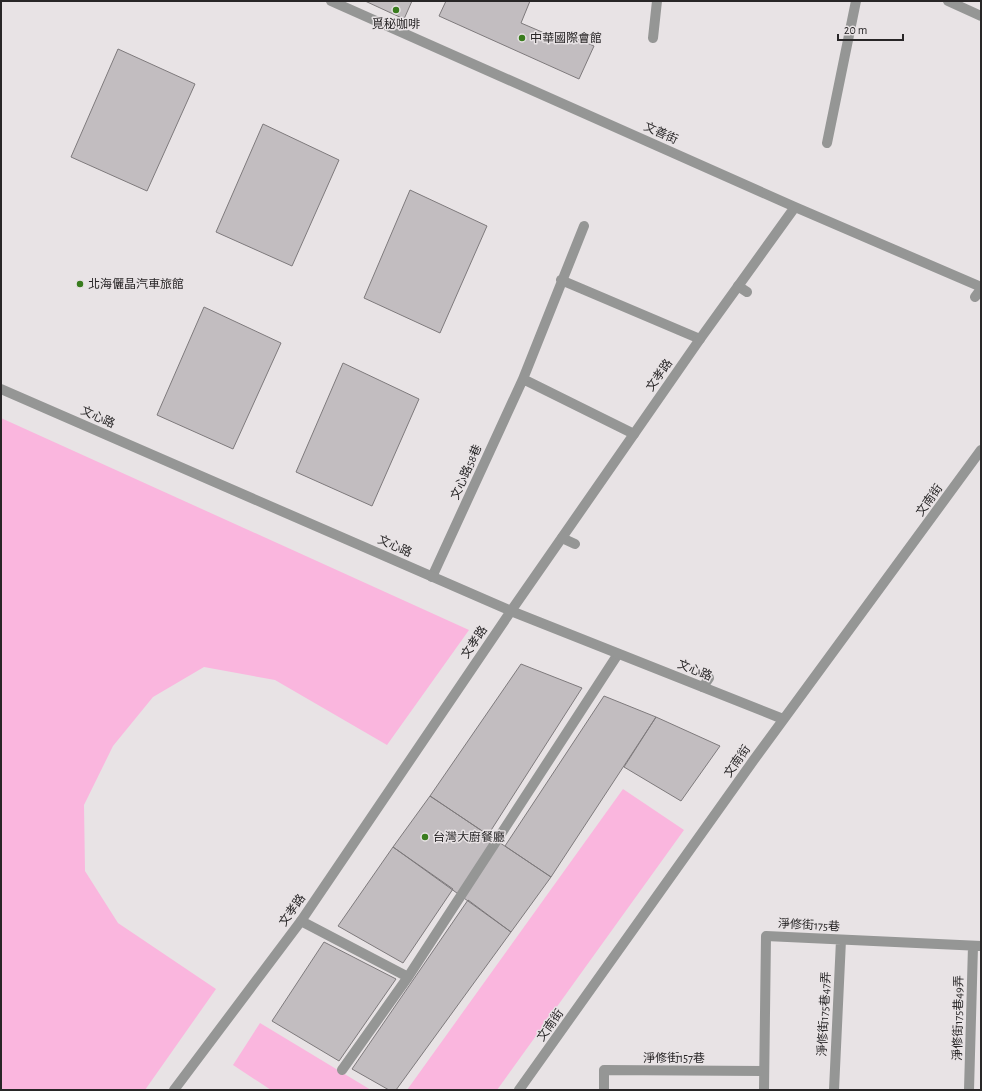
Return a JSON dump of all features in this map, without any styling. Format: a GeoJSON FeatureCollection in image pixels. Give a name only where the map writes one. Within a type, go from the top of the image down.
{"type":"FeatureCollection","features":[{"type":"Feature","properties":{"kind":"street","name":"文善街"},"geometry":{"type":"LineString","coordinates":[[331,1],[795,207],[979,291]]}},
{"type":"Feature","properties":{"kind":"street"},"geometry":{"type":"LineString","coordinates":[[653,38],[657,1]]}},
{"type":"Feature","properties":{"kind":"street"},"geometry":{"type":"LineString","coordinates":[[827,143],[856,1]]}},
{"type":"Feature","properties":{"kind":"street"},"geometry":{"type":"LineString","coordinates":[[948,1],[981,16]]}},
{"type":"Feature","properties":{"kind":"street","name":"文孝路"},"geometry":{"type":"LineString","coordinates":[[174,1090],[301,921],[511,611],[700,339],[795,207]]}},
{"type":"Feature","properties":{"kind":"street","name":"文心路58巷"},"geometry":{"type":"LineString","coordinates":[[432,577],[523,378],[584,226]]}},
{"type":"Feature","properties":{"kind":"street"},"geometry":{"type":"LineString","coordinates":[[562,280],[700,339]]}},
{"type":"Feature","properties":{"kind":"street"},"geometry":{"type":"LineString","coordinates":[[738,286],[747,292]]}},
{"type":"Feature","properties":{"kind":"street"},"geometry":{"type":"LineString","coordinates":[[523,378],[634,434]]}},
{"type":"Feature","properties":{"kind":"street","name":"文心路"},"geometry":{"type":"LineString","coordinates":[[1,389],[511,611],[783,719]]}},
{"type":"Feature","properties":{"kind":"street","name":"文南街"},"geometry":{"type":"LineString","coordinates":[[519,1090],[783,719],[812,683],[981,450]]}},
{"type":"Feature","properties":{"kind":"street"},"geometry":{"type":"LineString","coordinates":[[562,538],[575,544]]}},
{"type":"Feature","properties":{"kind":"street"},"geometry":{"type":"LineString","coordinates":[[342,1070],[408,977],[618,654]]}},
{"type":"Feature","properties":{"kind":"street"},"geometry":{"type":"LineString","coordinates":[[703,687],[709,678]]}},
{"type":"Feature","properties":{"kind":"street"},"geometry":{"type":"LineString","coordinates":[[301,921],[408,977]]}},
{"type":"Feature","properties":{"kind":"street","name":"淨修街175巷"},"geometry":{"type":"LineString","coordinates":[[764,1090],[763,1071],[766,936],[977,946]]}},
{"type":"Feature","properties":{"kind":"street","name":"淨修街175巷47弄"},"geometry":{"type":"LineString","coordinates":[[834,1090],[841,940]]}},
{"type":"Feature","properties":{"kind":"street","name":"淨修街175巷49弄"},"geometry":{"type":"LineString","coordinates":[[969,1090],[977,946]]}},
{"type":"Feature","properties":{"kind":"street","name":"淨修街157巷"},"geometry":{"type":"LineString","coordinates":[[604,1090],[604,1070],[763,1071]]}},
{"type":"Feature","properties":{"kind":"shaded area"},"geometry":{"type":"Polygon","coordinates":[[[1,418],[469,630],[387,745],[275,680],[204,667],[153,697],[113,746],[84,805],[85,871],[118,923],[216,989],[145,1090],[1,1090],[1,418]]]}},
{"type":"Feature","properties":{"kind":"shaded area"},"geometry":{"type":"Polygon","coordinates":[[[623,789],[684,830],[497,1090],[407,1090],[623,789]]]}},
{"type":"Feature","properties":{"kind":"shaded area"},"geometry":{"type":"Polygon","coordinates":[[[260,1023],[371,1090],[271,1090],[233,1065],[260,1023]]]}},
{"type":"Feature","properties":{"kind":"building","name":"覓秘咖啡"},"geometry":{"type":"Polygon","coordinates":[[[365,1],[412,1],[404,19],[365,1]]]}},
{"type":"Feature","properties":{"kind":"building","name":"中華國際會館"},"geometry":{"type":"Polygon","coordinates":[[[446,1],[530,1],[521,23],[563,41],[568,35],[594,46],[579,79],[439,16],[446,1]]]}},
{"type":"Feature","properties":{"kind":"building"},"geometry":{"type":"Polygon","coordinates":[[[118,49],[195,84],[147,191],[71,157],[118,49]]]}},
{"type":"Feature","properties":{"kind":"building"},"geometry":{"type":"Polygon","coordinates":[[[263,124],[339,160],[292,266],[216,232],[263,124]]]}},
{"type":"Feature","properties":{"kind":"building"},"geometry":{"type":"Polygon","coordinates":[[[410,190],[487,226],[440,333],[364,298],[410,190]]]}},
{"type":"Feature","properties":{"kind":"building"},"geometry":{"type":"Polygon","coordinates":[[[204,307],[281,343],[233,449],[157,415],[204,307]]]}},
{"type":"Feature","properties":{"kind":"building"},"geometry":{"type":"Polygon","coordinates":[[[343,363],[419,399],[372,506],[296,472],[343,363]]]}},
{"type":"Feature","properties":{"kind":"building"},"geometry":{"type":"Polygon","coordinates":[[[521,664],[582,688],[488,835],[430,796],[521,664]]]}},
{"type":"Feature","properties":{"kind":"building"},"geometry":{"type":"Polygon","coordinates":[[[604,696],[656,717],[551,877],[505,846],[604,696]]]}},
{"type":"Feature","properties":{"kind":"building"},"geometry":{"type":"Polygon","coordinates":[[[656,717],[720,746],[681,801],[624,767],[656,717]]]}},
{"type":"Feature","properties":{"kind":"building"},"geometry":{"type":"Polygon","coordinates":[[[430,796],[551,877],[511,932],[393,847],[430,796]]]}},
{"type":"Feature","properties":{"kind":"building"},"geometry":{"type":"Polygon","coordinates":[[[393,847],[453,889],[403,963],[338,926],[393,847]]]}},
{"type":"Feature","properties":{"kind":"building"},"geometry":{"type":"Polygon","coordinates":[[[468,900],[511,932],[396,1090],[389,1090],[352,1069],[468,900]]]}},
{"type":"Feature","properties":{"kind":"building"},"geometry":{"type":"Polygon","coordinates":[[[324,942],[396,979],[339,1061],[272,1021],[324,942]]]}},
{"type":"Feature","properties":{"kind":"place","name":"覓秘咖啡"},"geometry":{"type":"Point","coordinates":[396,10]}},
{"type":"Feature","properties":{"kind":"place","name":"中華國際會館"},"geometry":{"type":"Point","coordinates":[522,38]}},
{"type":"Feature","properties":{"kind":"place","name":"北海儷晶汽車旅館"},"geometry":{"type":"Point","coordinates":[80,284]}},
{"type":"Feature","properties":{"kind":"place","name":"台灣大廚餐廳"},"geometry":{"type":"Point","coordinates":[425,837]}}]}
